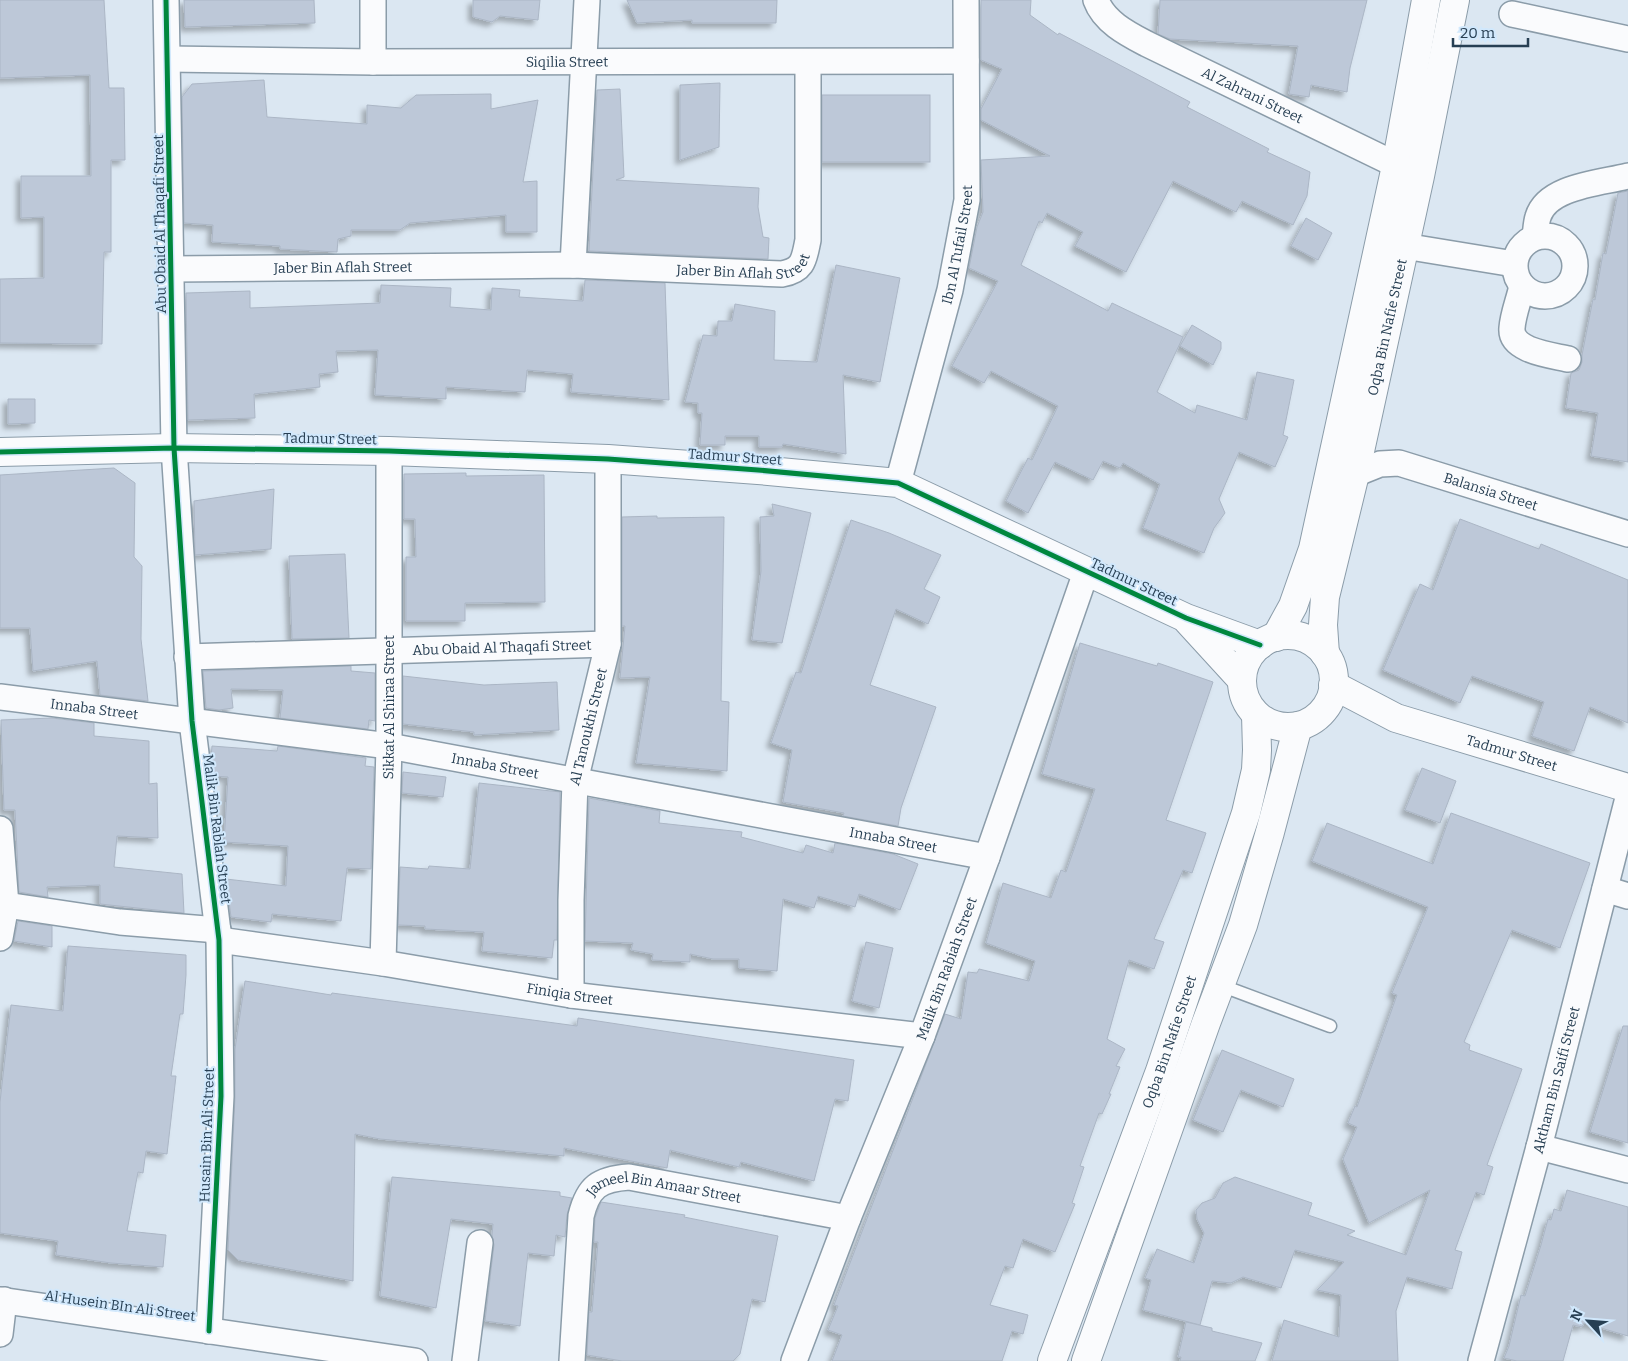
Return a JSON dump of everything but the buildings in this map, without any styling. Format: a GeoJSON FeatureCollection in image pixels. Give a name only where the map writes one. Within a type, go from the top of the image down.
{"type":"FeatureCollection","features":[{"type":"Feature","properties":{"kind":"street","name":"Abu Obaid Al Thaqafi Street"},"geometry":{"type":"LineString","coordinates":[[166,0],[174,448]]}},
{"type":"Feature","properties":{"kind":"street"},"geometry":{"type":"LineString","coordinates":[[373,0],[373,62]]}},
{"type":"Feature","properties":{"kind":"street"},"geometry":{"type":"LineString","coordinates":[[573,264],[587,0]]}},
{"type":"Feature","properties":{"kind":"street","name":"Ibn Al Tufail Street"},"geometry":{"type":"LineString","coordinates":[[898,483],[950,290],[967,200],[966,0]]}},
{"type":"Feature","properties":{"kind":"street","name":"Al Zahrani Street"},"geometry":{"type":"LineString","coordinates":[[1096,0],[1098,6],[1119,28],[1126,32],[1408,171]]}},
{"type":"Feature","properties":{"kind":"street","name":"Oqba Bin Nafie Street"},"geometry":{"type":"LineString","coordinates":[[1325,654],[1323,625],[1325,597],[1355,474],[1404,246],[1408,171],[1426,0]]}},
{"type":"Feature","properties":{"kind":"street","name":"Oqba Bin Nafie Street"},"geometry":{"type":"LineString","coordinates":[[1268,641],[1293,606],[1312,549],[1408,171],[1455,0]]}},
{"type":"Feature","properties":{"kind":"street"},"geometry":{"type":"LineString","coordinates":[[1512,14],[1628,39]]}},
{"type":"Feature","properties":{"kind":"street","name":"Siqilia Street"},"geometry":{"type":"LineString","coordinates":[[168,60],[373,62],[966,61]]}},
{"type":"Feature","properties":{"kind":"street","name":"Jaber Bin Aflah Street"},"geometry":{"type":"LineString","coordinates":[[172,269],[573,264],[782,274],[793,272],[802,265],[808,240],[808,62]]}},
{"type":"Feature","properties":{"kind":"street"},"geometry":{"type":"LineString","coordinates":[[1535,237],[1538,216],[1552,198],[1562,192],[1628,176]]}},
{"type":"Feature","properties":{"kind":"street"},"geometry":{"type":"LineString","coordinates":[[1404,246],[1518,275],[1536,295],[1552,295],[1566,288],[1574,274],[1574,257],[1566,244],[1551,236],[1535,237],[1523,244],[1519,250],[1518,275],[1511,330],[1514,340],[1522,347],[1568,359]]}},
{"type":"Feature","properties":{"kind":"street"},"geometry":{"type":"LineString","coordinates":[[174,448],[192,722]]}},
{"type":"Feature","properties":{"kind":"street","name":"Tadmur Street"},"geometry":{"type":"LineString","coordinates":[[0,452],[174,448],[608,459],[898,483],[1186,618],[1268,641]]}},
{"type":"Feature","properties":{"kind":"street","name":"Sikkat Al Shiraa Street"},"geometry":{"type":"LineString","coordinates":[[383,963],[389,746],[389,452]]}},
{"type":"Feature","properties":{"kind":"street","name":"Al Tanoukhi Street"},"geometry":{"type":"LineString","coordinates":[[571,995],[571,900],[575,781],[608,644],[608,459]]}},
{"type":"Feature","properties":{"kind":"street","name":"Balansia Street"},"geometry":{"type":"LineString","coordinates":[[1355,474],[1380,464],[1399,463],[1628,534]]}},
{"type":"Feature","properties":{"kind":"street","name":"Malik Bin Rabiah Street"},"geometry":{"type":"LineString","coordinates":[[794,1361],[848,1218],[922,1036],[1086,572]]}},
{"type":"Feature","properties":{"kind":"street","name":"Tadmur Street"},"geometry":{"type":"LineString","coordinates":[[1186,618],[1242,680]]}},
{"type":"Feature","properties":{"kind":"street"},"geometry":{"type":"LineString","coordinates":[[1290,635],[1303,638],[1315,644],[1325,654],[1333,674],[1333,685],[1332,694],[1323,711],[1312,720],[1298,726],[1283,727],[1269,723],[1256,715],[1246,699],[1242,680],[1243,670],[1247,660],[1268,641],[1290,635]]}},
{"type":"Feature","properties":{"kind":"street","name":"Abu Obaid Al Thaqafi Street"},"geometry":{"type":"LineString","coordinates":[[187,657],[608,644]]}},
{"type":"Feature","properties":{"kind":"street","name":"Tadmur Street"},"geometry":{"type":"LineString","coordinates":[[1333,685],[1396,718],[1628,788]]}},
{"type":"Feature","properties":{"kind":"street","name":"Innaba Street"},"geometry":{"type":"LineString","coordinates":[[0,697],[389,746],[987,856]]}},
{"type":"Feature","properties":{"kind":"street","name":"Tadmur Street"},"geometry":{"type":"LineString","coordinates":[[1323,711],[1396,718]]}},
{"type":"Feature","properties":{"kind":"street","name":"Oqba Bin Nafie Street"},"geometry":{"type":"LineString","coordinates":[[1052,1361],[1160,1071],[1243,822],[1256,770],[1256,715]]}},
{"type":"Feature","properties":{"kind":"street","name":"Malik Bin Rablah Street"},"geometry":{"type":"LineString","coordinates":[[192,722],[218,935]]}},
{"type":"Feature","properties":{"kind":"street","name":"Oqba Bin Nafie Street"},"geometry":{"type":"LineString","coordinates":[[1086,1361],[1243,925],[1298,726]]}},
{"type":"Feature","properties":{"kind":"street","name":"Aktham Bin Saifi Street"},"geometry":{"type":"LineString","coordinates":[[1481,1361],[1539,1147],[1616,893],[1628,798]]}},
{"type":"Feature","properties":{"kind":"street"},"geometry":{"type":"LineString","coordinates":[[0,829],[6,905],[0,938]]}},
{"type":"Feature","properties":{"kind":"street","name":"Finiqia Street"},"geometry":{"type":"LineString","coordinates":[[6,905],[218,935],[571,995],[922,1036]]}},
{"type":"Feature","properties":{"kind":"street","name":"Husain Bin Ali Street"},"geometry":{"type":"LineString","coordinates":[[209,1330],[221,1096],[218,935]]}},
{"type":"Feature","properties":{"kind":"street"},"geometry":{"type":"LineString","coordinates":[[1539,1147],[1628,1170]]}},
{"type":"Feature","properties":{"kind":"street","name":"Jameel Bin Amaar Street"},"geometry":{"type":"LineString","coordinates":[[572,1361],[581,1216],[585,1200],[596,1186],[612,1178],[629,1177],[848,1218]]}},
{"type":"Feature","properties":{"kind":"street"},"geometry":{"type":"LineString","coordinates":[[465,1361],[480,1243]]}},
{"type":"Feature","properties":{"kind":"street"},"geometry":{"type":"LineString","coordinates":[[0,1334],[2,1300]]}},
{"type":"Feature","properties":{"kind":"street","name":"Al Husein BIn Ali Street"},"geometry":{"type":"LineString","coordinates":[[2,1300],[415,1361]]}},
{"type":"Feature","properties":{"kind":"lane"},"geometry":{"type":"LineString","coordinates":[[1220,985],[1330,1026]]}},
{"type":"Feature","properties":{"kind":"cycle path"},"geometry":{"type":"LineString","coordinates":[[166,0],[174,448],[192,721],[219,940],[221,1096],[209,1331]]}},
{"type":"Feature","properties":{"kind":"cycle path"},"geometry":{"type":"LineString","coordinates":[[0,452],[174,448],[389,451],[608,459],[898,483],[1186,618],[1260,645]]}}]}
